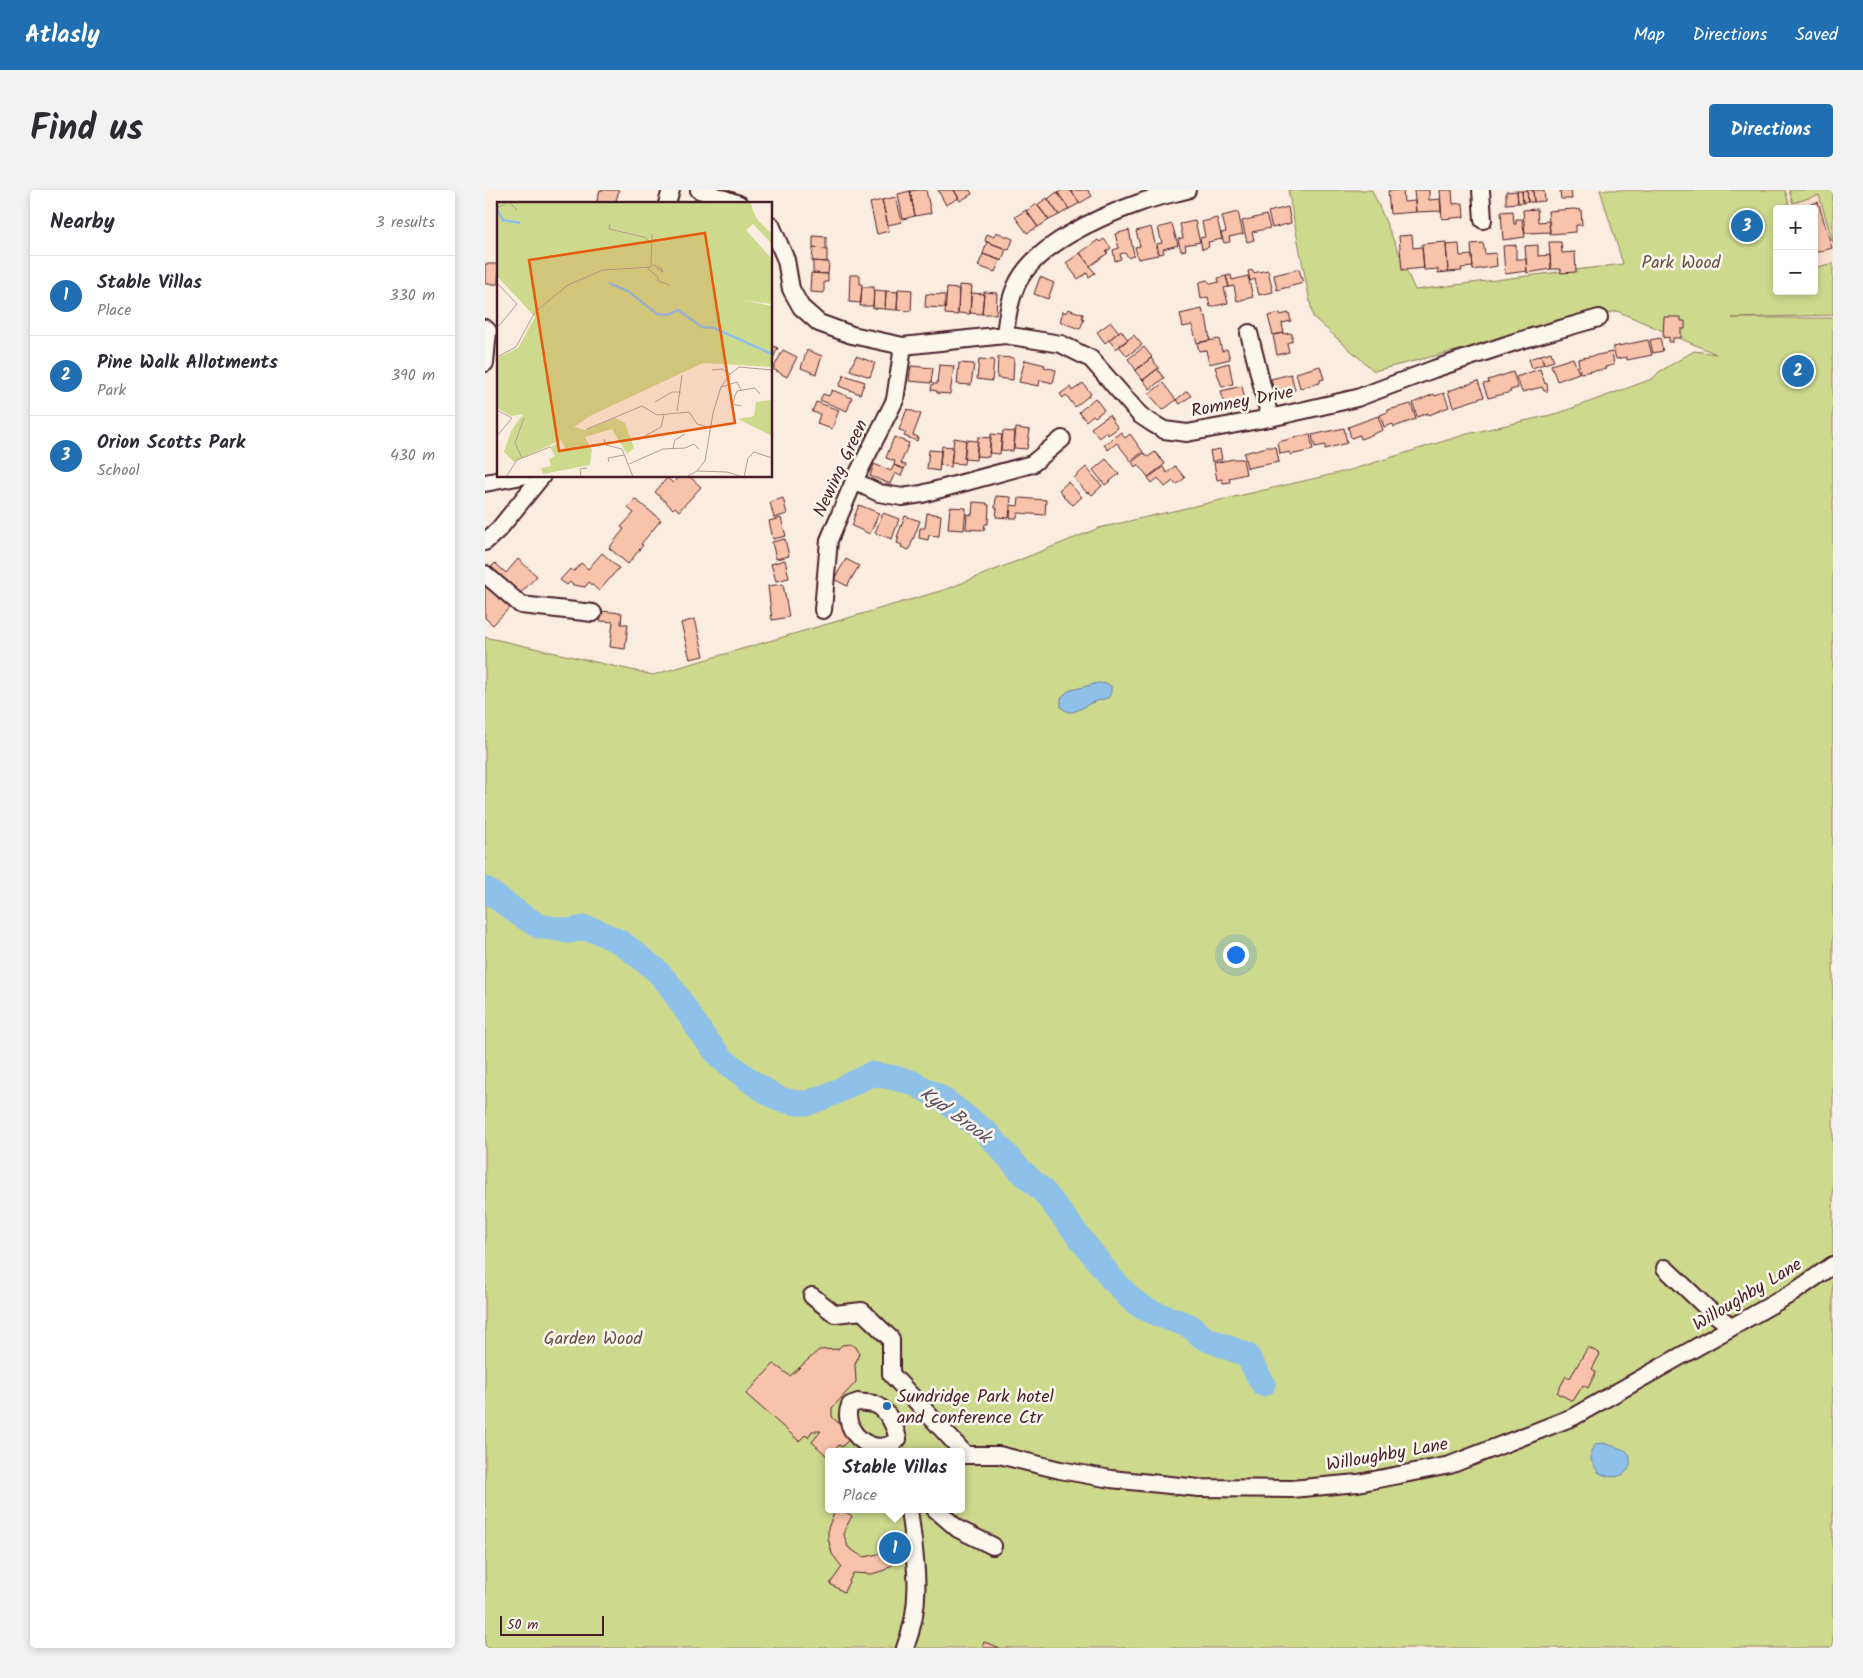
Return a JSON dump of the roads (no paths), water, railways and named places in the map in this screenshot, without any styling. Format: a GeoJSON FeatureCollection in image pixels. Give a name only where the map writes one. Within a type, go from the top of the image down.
{"type":"FeatureCollection","features":[{"type":"Feature","properties":{"kind":"street"},"geometry":{"type":"LineString","coordinates":[[699,190],[733,202]]}},
{"type":"Feature","properties":{"kind":"street"},"geometry":{"type":"LineString","coordinates":[[1005,334],[1008,308],[1016,285],[1028,267],[1048,248],[1086,225],[1139,202],[1187,190]]}},
{"type":"Feature","properties":{"kind":"street"},"geometry":{"type":"LineString","coordinates":[[1481,190],[1483,220]]}},
{"type":"Feature","properties":{"kind":"street","name":"Romney Drive"},"geometry":{"type":"LineString","coordinates":[[773,230],[786,260],[791,289],[801,307],[819,323],[852,335],[903,346],[1005,334],[1061,344],[1091,359],[1140,415],[1164,430],[1187,433],[1270,418],[1357,398],[1517,341],[1599,318]]}},
{"type":"Feature","properties":{"kind":"street"},"geometry":{"type":"LineString","coordinates":[[485,328],[488,331],[485,361]]}},
{"type":"Feature","properties":{"kind":"street"},"geometry":{"type":"LineString","coordinates":[[1249,333],[1270,418]]}},
{"type":"Feature","properties":{"kind":"street","name":"Newing Green"},"geometry":{"type":"LineString","coordinates":[[823,610],[829,540],[854,481],[895,400],[903,346]]}},
{"type":"Feature","properties":{"kind":"street"},"geometry":{"type":"LineString","coordinates":[[854,481],[879,494],[902,497],[922,494],[1032,464],[1062,439]]}},
{"type":"Feature","properties":{"kind":"street"},"geometry":{"type":"LineString","coordinates":[[485,483],[511,478]]}},
{"type":"Feature","properties":{"kind":"street"},"geometry":{"type":"LineString","coordinates":[[485,542],[499,529],[541,478]]}},
{"type":"Feature","properties":{"kind":"street"},"geometry":{"type":"LineString","coordinates":[[485,574],[521,605],[593,613]]}},
{"type":"Feature","properties":{"kind":"street","name":"Willoughby Lane"},"geometry":{"type":"LineString","coordinates":[[965,1455],[999,1455],[1060,1470],[1111,1479],[1199,1488],[1291,1490],[1358,1484],[1450,1465],[1573,1417],[1794,1292],[1833,1265]]}},
{"type":"Feature","properties":{"kind":"street"},"geometry":{"type":"LineString","coordinates":[[1665,1268],[1708,1309],[1732,1327]]}},
{"type":"Feature","properties":{"kind":"street"},"geometry":{"type":"LineString","coordinates":[[812,1296],[835,1314],[862,1310],[891,1339],[891,1374],[958,1448]]}},
{"type":"Feature","properties":{"kind":"street"},"geometry":{"type":"LineString","coordinates":[[909,1645],[918,1580],[910,1513]]}},
{"type":"Feature","properties":{"kind":"street"},"geometry":{"type":"LineString","coordinates":[[940,1513],[958,1529],[993,1546]]}},
{"type":"Feature","properties":{"kind":"water"},"geometry":{"type":"Polygon","coordinates":[[[1098,683],[1111,686],[1109,697],[1073,712],[1069,712],[1061,707],[1061,698],[1068,691],[1098,683]]]}},
{"type":"Feature","properties":{"kind":"water"},"geometry":{"type":"Polygon","coordinates":[[[1603,1443],[1625,1450],[1629,1454],[1629,1468],[1622,1475],[1610,1476],[1598,1472],[1591,1460],[1591,1451],[1596,1444],[1603,1443]]]}},
{"type":"Feature","properties":{"kind":"waterway","name":"Kyd Brook"},"geometry":{"type":"LineString","coordinates":[[485,889],[539,926],[569,931],[584,928],[597,931],[622,943],[656,970],[668,983],[704,1037],[721,1058],[753,1083],[779,1099],[797,1103],[808,1103],[836,1092],[871,1074],[911,1082],[941,1098],[987,1133],[1019,1169],[1044,1192],[1112,1279],[1132,1300],[1157,1314],[1190,1326],[1204,1338],[1247,1355],[1263,1384]]}},
{"type":"Feature","properties":{"kind":"place","name":"Orion Scotts Park"},"geometry":{"type":"Point","coordinates":[1747,226]}},
{"type":"Feature","properties":{"kind":"place","name":"Pine Walk Allotments"},"geometry":{"type":"Point","coordinates":[1798,371]}},
{"type":"Feature","properties":{"kind":"place","name":"Sundridge Park hotel and conference Ctr"},"geometry":{"type":"Point","coordinates":[887,1406]}},
{"type":"Feature","properties":{"kind":"place","name":"Stable Villas"},"geometry":{"type":"Point","coordinates":[895,1548]}},
{"type":"Feature","properties":{"kind":"park label","name":"Park Wood"},"geometry":{"type":"Point","coordinates":[1681,262]}},
{"type":"Feature","properties":{"kind":"park label","name":"Garden Wood"},"geometry":{"type":"Point","coordinates":[593,1338]}}]}
